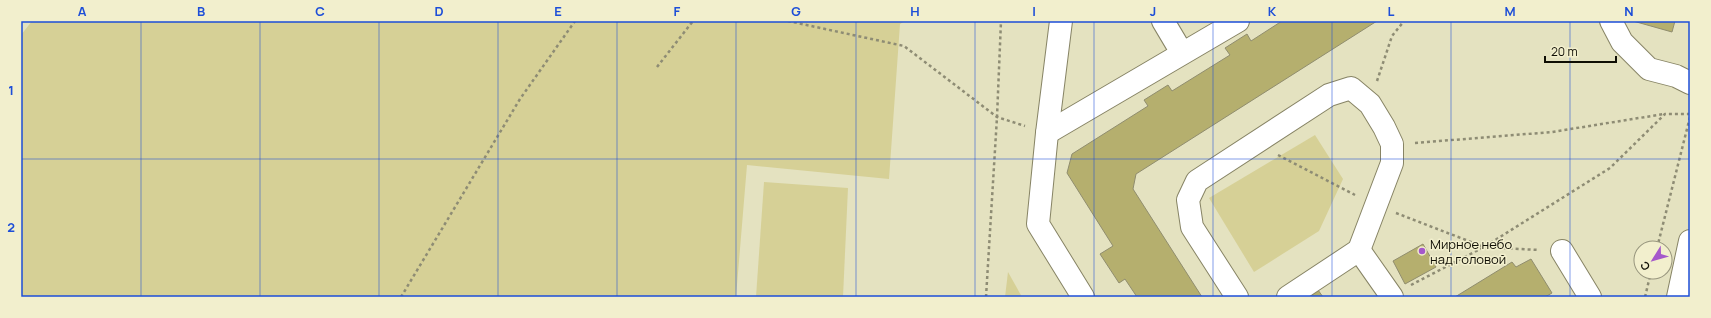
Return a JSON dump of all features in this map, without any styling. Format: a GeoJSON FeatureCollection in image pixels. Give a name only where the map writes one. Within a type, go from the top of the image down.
{"type":"FeatureCollection","features":[{"type":"Feature","properties":{"kind":"lane"},"geometry":{"type":"LineString","coordinates":[[1061,21],[1046,133],[1038,224],[1083,297]]}},
{"type":"Feature","properties":{"kind":"lane"},"geometry":{"type":"LineString","coordinates":[[1163,21],[1182,53]]}},
{"type":"Feature","properties":{"kind":"lane"},"geometry":{"type":"LineString","coordinates":[[1046,133],[1238,21]]}},
{"type":"Feature","properties":{"kind":"lane"},"geometry":{"type":"LineString","coordinates":[[1611,21],[1622,42],[1649,69],[1676,76],[1690,83]]}},
{"type":"Feature","properties":{"kind":"lane"},"geometry":{"type":"LineString","coordinates":[[1237,297],[1192,227],[1188,200],[1197,181],[1329,95],[1351,88],[1370,104],[1384,127],[1392,144],[1392,163],[1360,250],[1288,297]]}},
{"type":"Feature","properties":{"kind":"lane"},"geometry":{"type":"LineString","coordinates":[[1678,297],[1690,241]]}},
{"type":"Feature","properties":{"kind":"lane"},"geometry":{"type":"LineString","coordinates":[[1360,250],[1391,297]]}},
{"type":"Feature","properties":{"kind":"lane"},"geometry":{"type":"LineString","coordinates":[[1562,252],[1590,297]]}},
{"type":"Feature","properties":{"kind":"path"},"geometry":{"type":"LineString","coordinates":[[402,297],[520,99],[575,21]]}},
{"type":"Feature","properties":{"kind":"path"},"geometry":{"type":"LineString","coordinates":[[657,67],[693,21]]}},
{"type":"Feature","properties":{"kind":"path"},"geometry":{"type":"LineString","coordinates":[[788,21],[904,46],[997,117],[1046,133]]}},
{"type":"Feature","properties":{"kind":"path"},"geometry":{"type":"LineString","coordinates":[[986,297],[997,117],[1001,21]]}},
{"type":"Feature","properties":{"kind":"path"},"geometry":{"type":"LineString","coordinates":[[1370,104],[1392,36],[1404,21]]}},
{"type":"Feature","properties":{"kind":"path"},"geometry":{"type":"LineString","coordinates":[[1391,297],[1484,247],[1610,168],[1665,114]]}},
{"type":"Feature","properties":{"kind":"path"},"geometry":{"type":"LineString","coordinates":[[1392,144],[1552,132],[1665,114],[1690,114]]}},
{"type":"Feature","properties":{"kind":"path"},"geometry":{"type":"LineString","coordinates":[[1659,240],[1690,117]]}},
{"type":"Feature","properties":{"kind":"path"},"geometry":{"type":"LineString","coordinates":[[1255,142],[1376,205],[1484,247],[1562,252]]}},
{"type":"Feature","properties":{"kind":"path"},"geometry":{"type":"LineString","coordinates":[[1645,297],[1649,280]]}},
{"type":"Feature","properties":{"kind":"shaded area"},"geometry":{"type":"Polygon","coordinates":[[[32,21],[905,21],[900,24],[889,179],[747,165],[736,297],[21,297],[21,35],[32,21]]]}},
{"type":"Feature","properties":{"kind":"shaded area"},"geometry":{"type":"Polygon","coordinates":[[[1315,135],[1343,179],[1319,231],[1254,272],[1209,198],[1315,135]]]}},
{"type":"Feature","properties":{"kind":"shaded area"},"geometry":{"type":"Polygon","coordinates":[[[764,182],[848,188],[843,297],[756,297],[764,182]]]}},
{"type":"Feature","properties":{"kind":"shaded area"},"geometry":{"type":"Polygon","coordinates":[[[1008,272],[1022,297],[1005,297],[1008,272]]]}},
{"type":"Feature","properties":{"kind":"building"},"geometry":{"type":"Polygon","coordinates":[[[1282,21],[1377,21],[1136,174],[1133,189],[1202,297],[1137,297],[1125,279],[1119,283],[1100,254],[1113,246],[1067,173],[1072,154],[1148,106],[1144,100],[1168,85],[1172,91],[1230,55],[1225,48],[1247,34],[1251,41],[1282,21]]]}},
{"type":"Feature","properties":{"kind":"building"},"geometry":{"type":"Polygon","coordinates":[[[1633,21],[1675,21],[1672,32],[1633,21]]]}},
{"type":"Feature","properties":{"kind":"building"},"geometry":{"type":"Polygon","coordinates":[[[1423,244],[1436,267],[1405,284],[1393,261],[1423,244]]]}},
{"type":"Feature","properties":{"kind":"building"},"geometry":{"type":"Polygon","coordinates":[[[1531,259],[1552,293],[1545,297],[1455,297],[1512,262],[1516,267],[1531,259]]]}},
{"type":"Feature","properties":{"kind":"building"},"geometry":{"type":"Polygon","coordinates":[[[1318,290],[1323,297],[1307,297],[1318,290]]]}},
{"type":"Feature","properties":{"kind":"place","name":"Мирное небо над головой"},"geometry":{"type":"Point","coordinates":[1422,251]}}]}
